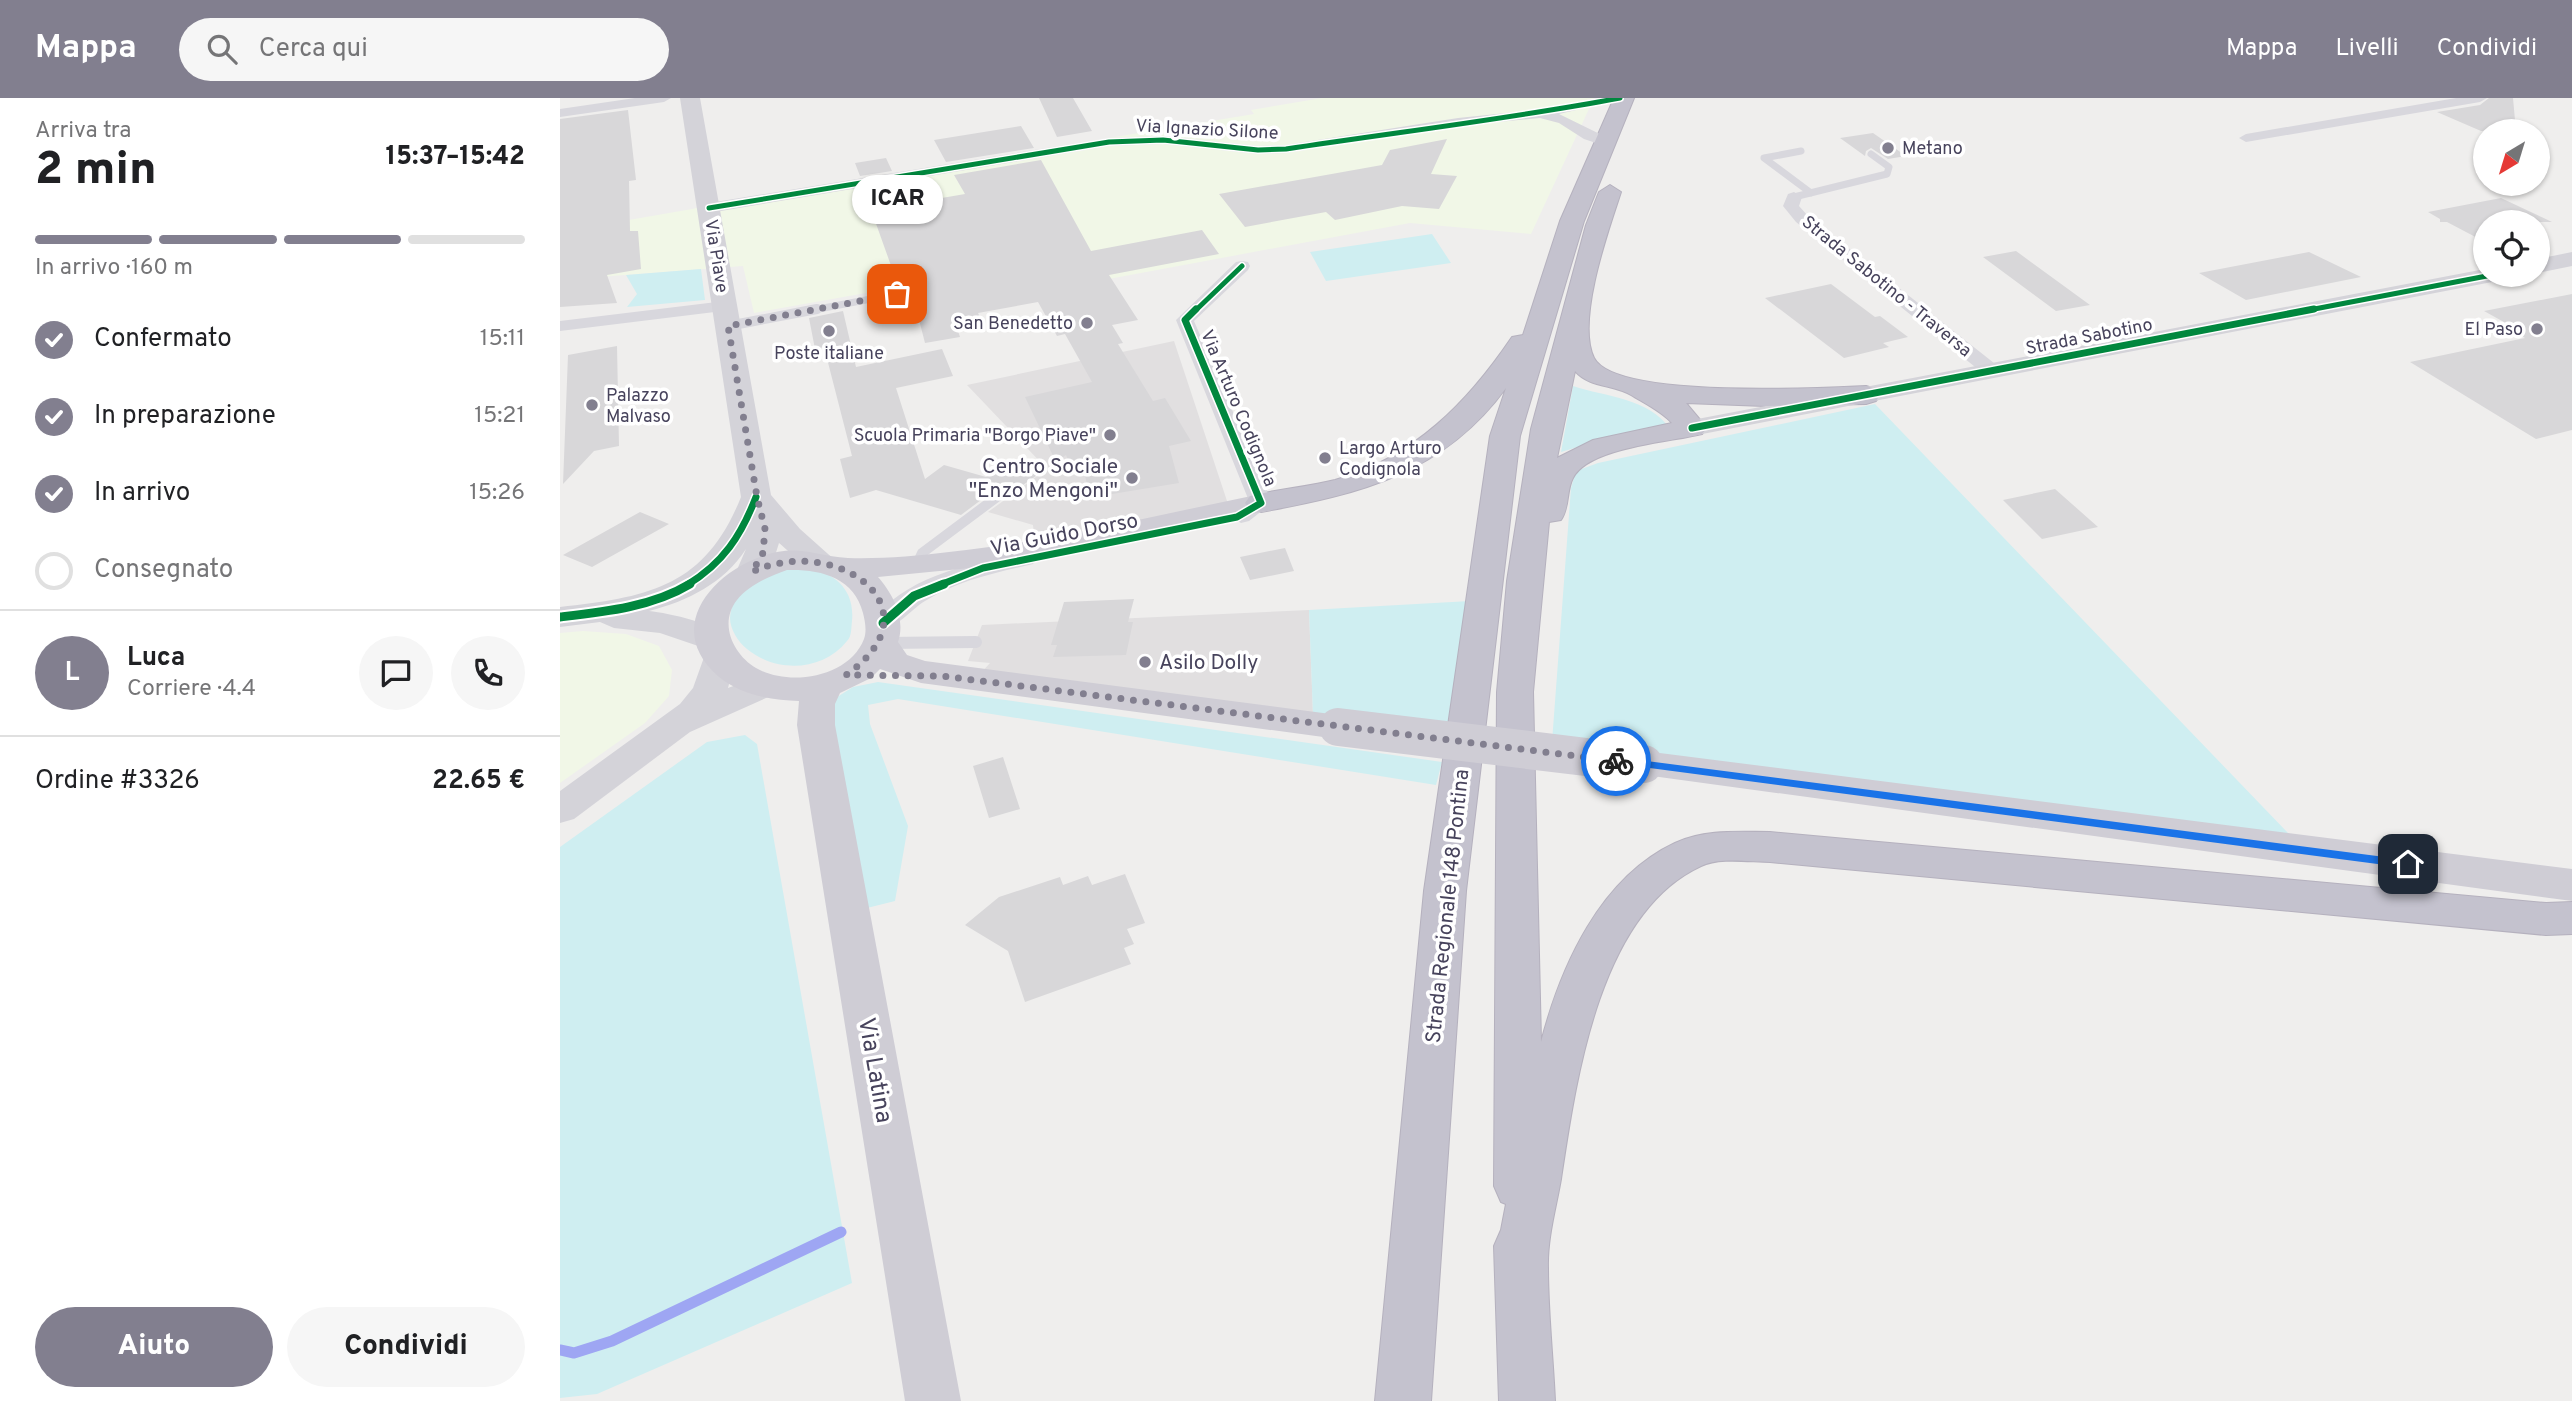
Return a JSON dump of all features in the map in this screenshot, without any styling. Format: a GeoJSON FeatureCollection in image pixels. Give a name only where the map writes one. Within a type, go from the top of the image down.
{"type":"FeatureCollection","features":[{"type":"Feature","properties":{"kind":"highway","name":"Strada Regionale 148 Pontina"},"geometry":{"type":"LineString","coordinates":[[1403,1401],[1446,891],[1505,436],[1572,221],[1592,134],[1622,98]]}},
{"type":"Feature","properties":{"kind":"highway"},"geometry":{"type":"LineString","coordinates":[[1527,1401],[1520,1271],[1515,692],[1524,581],[1546,429],[1573,318],[1598,225],[1644,98]]}},
{"type":"Feature","properties":{"kind":"highway"},"geometry":{"type":"LineString","coordinates":[[1261,503],[1356,483],[1384,473],[1428,448],[1467,415],[1514,357],[1550,288]]}},
{"type":"Feature","properties":{"kind":"highway"},"geometry":{"type":"LineString","coordinates":[[1573,318],[1580,358],[1587,368],[1604,379],[1629,387],[1674,408],[1705,426]]}},
{"type":"Feature","properties":{"kind":"highway"},"geometry":{"type":"LineString","coordinates":[[1629,387],[1731,397],[1866,395]]}},
{"type":"Feature","properties":{"kind":"highway"},"geometry":{"type":"LineString","coordinates":[[1705,426],[1706,405],[1716,399],[1731,397]]}},
{"type":"Feature","properties":{"kind":"highway"},"geometry":{"type":"LineString","coordinates":[[1524,581],[1546,532],[1558,477],[1567,465],[1598,449],[1705,426]]}},
{"type":"Feature","properties":{"kind":"highway"},"geometry":{"type":"LineString","coordinates":[[1520,1271],[1560,1062],[1582,983],[1603,935],[1620,910],[1659,872],[1689,854],[1715,848],[1770,847],[2532,918],[2572,918]]}},
{"type":"Feature","properties":{"kind":"main road","name":"Via Piave"},"geometry":{"type":"LineString","coordinates":[[690,98],[757,497],[765,529],[763,553],[745,576]]}},
{"type":"Feature","properties":{"kind":"main road"},"geometry":{"type":"LineString","coordinates":[[2550,264],[2572,259]]}},
{"type":"Feature","properties":{"kind":"main road","name":"Strada Sabotino"},"geometry":{"type":"LineString","coordinates":[[1705,426],[2473,279]]}},
{"type":"Feature","properties":{"kind":"main road","name":"Via Piave"},"geometry":{"type":"LineString","coordinates":[[757,497],[789,536],[833,565]]}},
{"type":"Feature","properties":{"kind":"main road"},"geometry":{"type":"LineString","coordinates":[[648,602],[695,582],[722,562],[745,530],[757,497]]}},
{"type":"Feature","properties":{"kind":"main road","name":"Via Guido Dorso"},"geometry":{"type":"LineString","coordinates":[[833,565],[916,566],[1005,553],[1261,503]]}},
{"type":"Feature","properties":{"kind":"main road"},"geometry":{"type":"LineString","coordinates":[[562,617],[648,602],[745,576],[784,560],[833,565],[873,590],[881,633],[894,663],[942,676],[2572,885]]}},
{"type":"Feature","properties":{"kind":"main road"},"geometry":{"type":"LineString","coordinates":[[674,729],[699,706],[710,690],[716,648],[714,611],[723,596],[745,576]]}},
{"type":"Feature","properties":{"kind":"main road"},"geometry":{"type":"LineString","coordinates":[[562,617],[647,620],[685,629],[716,648],[738,673],[770,688]]}},
{"type":"Feature","properties":{"kind":"main road"},"geometry":{"type":"LineString","coordinates":[[836,680],[865,661],[881,633]]}},
{"type":"Feature","properties":{"kind":"main road"},"geometry":{"type":"LineString","coordinates":[[560,810],[674,729],[728,700],[770,688],[798,690],[836,680],[942,676]]}},
{"type":"Feature","properties":{"kind":"main road","name":"Via Latina"},"geometry":{"type":"LineString","coordinates":[[836,680],[816,704],[818,740],[933,1401]]}},
{"type":"Feature","properties":{"kind":"main road","name":"Via Latina"},"geometry":{"type":"LineString","coordinates":[[770,688],[818,740]]}},
{"type":"Feature","properties":{"kind":"street"},"geometry":{"type":"LineString","coordinates":[[560,113],[664,98]]}},
{"type":"Feature","properties":{"kind":"street","name":"Via Ignazio Silone"},"geometry":{"type":"LineString","coordinates":[[709,208],[1087,144],[1163,140],[1278,150],[1458,122],[1536,114],[1622,98]]}},
{"type":"Feature","properties":{"kind":"street"},"geometry":{"type":"LineString","coordinates":[[2246,138],[2480,98]]}},
{"type":"Feature","properties":{"kind":"street"},"geometry":{"type":"LineString","coordinates":[[1586,105],[1591,107],[1593,114],[1590,121],[1592,134]]}},
{"type":"Feature","properties":{"kind":"street","name":"Via Ignazio Silone"},"geometry":{"type":"LineString","coordinates":[[1536,114],[1572,121],[1592,134]]}},
{"type":"Feature","properties":{"kind":"street","name":"Strada Sabotino - Traversa"},"geometry":{"type":"LineString","coordinates":[[1802,195],[1791,206],[1799,217],[1992,371]]}},
{"type":"Feature","properties":{"kind":"street","name":"Via Arturo Codignola"},"geometry":{"type":"LineString","coordinates":[[1242,267],[1185,320],[1261,503]]}},
{"type":"Feature","properties":{"kind":"street"},"geometry":{"type":"LineString","coordinates":[[560,326],[727,316]]}},
{"type":"Feature","properties":{"kind":"street","name":"Via Guido Dorso"},"geometry":{"type":"LineString","coordinates":[[881,633],[914,596],[975,570],[1237,517],[1252,511],[1261,503]]}},
{"type":"Feature","properties":{"kind":"lane"},"geometry":{"type":"LineString","coordinates":[[1801,151],[1764,158],[1802,195],[1887,174],[1889,167],[1871,154]]}},
{"type":"Feature","properties":{"kind":"lane"},"geometry":{"type":"LineString","coordinates":[[727,316],[897,294]]}},
{"type":"Feature","properties":{"kind":"lane"},"geometry":{"type":"LineString","coordinates":[[916,566],[922,553],[1009,488]]}},
{"type":"Feature","properties":{"kind":"lane"},"geometry":{"type":"LineString","coordinates":[[881,633],[976,642]]}},
{"type":"Feature","properties":{"kind":"shaded area"},"geometry":{"type":"Polygon","coordinates":[[[1322,98],[1594,98],[1531,234],[1410,223],[909,316],[894,288],[754,313],[743,266],[560,280],[560,232],[725,201],[1254,114],[1251,110],[1322,98]]]}},
{"type":"Feature","properties":{"kind":"shaded area"},"geometry":{"type":"Polygon","coordinates":[[[1432,234],[1451,263],[1326,281],[1310,252],[1432,234]]]}},
{"type":"Feature","properties":{"kind":"shaded area"},"geometry":{"type":"Polygon","coordinates":[[[701,269],[705,300],[627,307],[637,294],[626,275],[701,269]]]}},
{"type":"Feature","properties":{"kind":"shaded area","name":"Scuola Primaria \"Borgo Piave\""},"geometry":{"type":"Polygon","coordinates":[[[1174,341],[1228,504],[1035,542],[1033,525],[988,512],[1047,469],[967,385],[1174,341]]]}},
{"type":"Feature","properties":{"kind":"shaded area"},"geometry":{"type":"Polygon","coordinates":[[[1573,386],[1639,405],[1651,411],[1670,429],[1591,443],[1561,452],[1573,386]]]}},
{"type":"Feature","properties":{"kind":"shaded area"},"geometry":{"type":"Polygon","coordinates":[[[1875,404],[2289,834],[1552,742],[1571,488],[1576,471],[1598,463],[1875,404]]]}},
{"type":"Feature","properties":{"kind":"shaded area"},"geometry":{"type":"Polygon","coordinates":[[[807,566],[834,578],[846,592],[852,610],[849,639],[825,659],[798,666],[771,662],[759,657],[744,646],[733,631],[730,618],[733,605],[747,586],[769,574],[807,566]]]}},
{"type":"Feature","properties":{"kind":"shaded area"},"geometry":{"type":"Polygon","coordinates":[[[1470,601],[1455,729],[1313,715],[1309,610],[1470,601]]]}},
{"type":"Feature","properties":{"kind":"shaded area","name":"Asilo Dolly"},"geometry":{"type":"Polygon","coordinates":[[[1309,610],[1313,715],[980,674],[990,663],[968,661],[982,625],[1309,610]]]}},
{"type":"Feature","properties":{"kind":"shaded area"},"geometry":{"type":"Polygon","coordinates":[[[583,631],[626,634],[659,646],[672,670],[669,696],[645,723],[560,783],[560,633],[583,631]]]}},
{"type":"Feature","properties":{"kind":"shaded area"},"geometry":{"type":"Polygon","coordinates":[[[878,682],[1442,762],[1436,785],[898,699],[868,705],[870,724],[908,826],[895,901],[867,908],[828,725],[834,699],[853,687],[878,682]]]}},
{"type":"Feature","properties":{"kind":"shaded area"},"geometry":{"type":"Polygon","coordinates":[[[745,735],[757,744],[852,1283],[597,1394],[560,1398],[560,847],[707,742],[745,735]]]}},
{"type":"Feature","properties":{"kind":"building"},"geometry":{"type":"Polygon","coordinates":[[[1039,98],[1073,98],[1092,131],[1057,137],[1039,98]]]}},
{"type":"Feature","properties":{"kind":"building"},"geometry":{"type":"Polygon","coordinates":[[[2489,98],[2513,98],[2515,119],[2473,119],[2473,128],[2437,112],[2480,105],[2489,98]]]}},
{"type":"Feature","properties":{"kind":"building"},"geometry":{"type":"Polygon","coordinates":[[[628,110],[636,180],[629,181],[630,231],[638,231],[641,269],[607,275],[617,303],[560,307],[560,119],[628,110]]]}},
{"type":"Feature","properties":{"kind":"building"},"geometry":{"type":"Polygon","coordinates":[[[1021,126],[1034,148],[946,162],[934,140],[1021,126]]]}},
{"type":"Feature","properties":{"kind":"building"},"geometry":{"type":"Polygon","coordinates":[[[1873,133],[1906,156],[1888,159],[1871,148],[1866,151],[1865,156],[1840,138],[1873,133]]]}},
{"type":"Feature","properties":{"kind":"building"},"geometry":{"type":"Polygon","coordinates":[[[1447,139],[1431,174],[1457,176],[1439,209],[1402,206],[1335,220],[1326,212],[1245,227],[1219,194],[1382,165],[1390,150],[1447,139]]]}},
{"type":"Feature","properties":{"kind":"building"},"geometry":{"type":"Polygon","coordinates":[[[886,158],[892,171],[860,176],[855,163],[886,158]]]}},
{"type":"Feature","properties":{"kind":"building"},"geometry":{"type":"Polygon","coordinates":[[[1041,160],[1091,251],[1202,230],[1219,254],[1109,275],[1138,320],[1112,325],[1123,343],[1118,344],[1153,401],[1165,398],[1191,441],[1169,446],[1179,483],[1106,495],[1105,491],[1089,493],[1083,467],[1072,469],[1066,455],[1056,462],[1025,397],[1092,382],[1065,334],[1057,336],[1038,302],[978,313],[980,317],[971,319],[972,325],[957,328],[960,337],[925,343],[915,304],[905,306],[903,292],[899,288],[864,190],[898,184],[907,204],[965,194],[954,175],[1041,160]]]}},
{"type":"Feature","properties":{"kind":"building"},"geometry":{"type":"Polygon","coordinates":[[[2501,198],[2526,210],[2473,210],[2473,236],[2447,222],[2440,222],[2440,219],[2428,212],[2501,198]]]}},
{"type":"Feature","properties":{"kind":"building"},"geometry":{"type":"Polygon","coordinates":[[[2016,251],[2090,305],[2056,311],[1983,257],[2016,251]]]}},
{"type":"Feature","properties":{"kind":"building"},"geometry":{"type":"Polygon","coordinates":[[[2309,252],[2361,277],[2246,300],[2199,273],[2309,252]]]}},
{"type":"Feature","properties":{"kind":"building"},"geometry":{"type":"Polygon","coordinates":[[[1831,284],[1875,317],[1880,316],[1908,337],[1883,343],[1889,347],[1844,358],[1765,298],[1831,284]]]}},
{"type":"Feature","properties":{"kind":"building"},"geometry":{"type":"Polygon","coordinates":[[[2572,294],[2572,430],[2536,439],[2410,362],[2525,338],[2517,333],[2522,332],[2484,311],[2572,294]]]}},
{"type":"Feature","properties":{"kind":"building"},"geometry":{"type":"Polygon","coordinates":[[[843,311],[856,367],[942,349],[953,376],[896,388],[925,479],[944,465],[986,477],[1007,463],[1040,473],[1016,490],[1013,482],[1005,482],[961,515],[876,490],[850,498],[840,459],[852,456],[824,347],[815,349],[809,318],[843,311]]]}},
{"type":"Feature","properties":{"kind":"building","name":"Palazzo Malvaso"},"geometry":{"type":"Polygon","coordinates":[[[617,346],[619,446],[594,451],[563,484],[568,355],[617,346]]]}},
{"type":"Feature","properties":{"kind":"building"},"geometry":{"type":"Polygon","coordinates":[[[2055,489],[2098,527],[2042,539],[2003,500],[2055,489]]]}},
{"type":"Feature","properties":{"kind":"building"},"geometry":{"type":"Polygon","coordinates":[[[640,512],[669,524],[592,567],[563,555],[640,512]]]}},
{"type":"Feature","properties":{"kind":"building"},"geometry":{"type":"Polygon","coordinates":[[[1285,548],[1294,571],[1250,580],[1240,557],[1285,548]]]}},
{"type":"Feature","properties":{"kind":"building"},"geometry":{"type":"Polygon","coordinates":[[[1134,599],[1128,622],[1133,622],[1126,655],[1053,657],[1057,645],[1051,645],[1064,602],[1134,599]]]}},
{"type":"Feature","properties":{"kind":"building"},"geometry":{"type":"Polygon","coordinates":[[[1003,757],[1020,809],[989,818],[973,766],[1003,757]]]}},
{"type":"Feature","properties":{"kind":"building"},"geometry":{"type":"Polygon","coordinates":[[[1125,874],[1145,923],[1127,929],[1134,944],[1124,948],[1131,964],[1025,1002],[1008,951],[965,925],[999,897],[1060,877],[1063,885],[1088,876],[1092,885],[1125,874]]]}},
{"type":"Feature","properties":{"kind":"waterway"},"geometry":{"type":"LineString","coordinates":[[560,1350],[574,1353],[612,1341],[841,1232]]}},
{"type":"Feature","properties":{"kind":"cycle path"},"geometry":{"type":"LineString","coordinates":[[709,208],[1109,142],[1163,140],[1258,150],[1286,149],[1458,122],[1537,114],[1620,98]]}},
{"type":"Feature","properties":{"kind":"cycle path"},"geometry":{"type":"LineString","coordinates":[[883,623],[914,596],[983,568],[1237,517],[1252,511],[1261,503],[1185,320],[1242,266]]}},
{"type":"Feature","properties":{"kind":"cycle path"},"geometry":{"type":"LineString","coordinates":[[1692,428],[2473,279]]}},
{"type":"Feature","properties":{"kind":"cycle path"},"geometry":{"type":"LineString","coordinates":[[560,617],[624,608],[654,600],[681,589],[706,574],[726,555],[743,529],[756,497]]}},
{"type":"Feature","properties":{"kind":"way so far"},"geometry":{"type":"LineString","coordinates":[[897,294],[728,326],[757,497],[765,529],[763,553],[752,572],[784,560],[809,560],[844,568],[868,584],[879,603],[883,633],[880,643],[865,661],[846,675],[890,673],[942,676],[1616,761]]}},
{"type":"Feature","properties":{"kind":"place","name":"Metano"},"geometry":{"type":"Point","coordinates":[1888,148]}},
{"type":"Feature","properties":{"kind":"place","name":"ICAR"},"geometry":{"type":"Point","coordinates":[897,294]}},
{"type":"Feature","properties":{"kind":"place","name":"San Benedetto"},"geometry":{"type":"Point","coordinates":[1087,323]}},
{"type":"Feature","properties":{"kind":"place","name":"El Paso"},"geometry":{"type":"Point","coordinates":[2537,329]}},
{"type":"Feature","properties":{"kind":"place","name":"Poste italiane"},"geometry":{"type":"Point","coordinates":[829,331]}},
{"type":"Feature","properties":{"kind":"place","name":"Palazzo Malvaso"},"geometry":{"type":"Point","coordinates":[592,405]}},
{"type":"Feature","properties":{"kind":"place","name":"Scuola Primaria \"Borgo Piave\""},"geometry":{"type":"Point","coordinates":[1110,435]}},
{"type":"Feature","properties":{"kind":"place","name":"Largo Arturo Codignola"},"geometry":{"type":"Point","coordinates":[1325,458]}},
{"type":"Feature","properties":{"kind":"place","name":"Centro Sociale \"Enzo Mengoni\""},"geometry":{"type":"Point","coordinates":[1132,478]}},
{"type":"Feature","properties":{"kind":"place","name":"Asilo Dolly"},"geometry":{"type":"Point","coordinates":[1145,662]}},
{"type":"Feature","properties":{"kind":"route"},"geometry":{"type":"LineString","coordinates":[[1616,761],[2408,864]]}}]}
